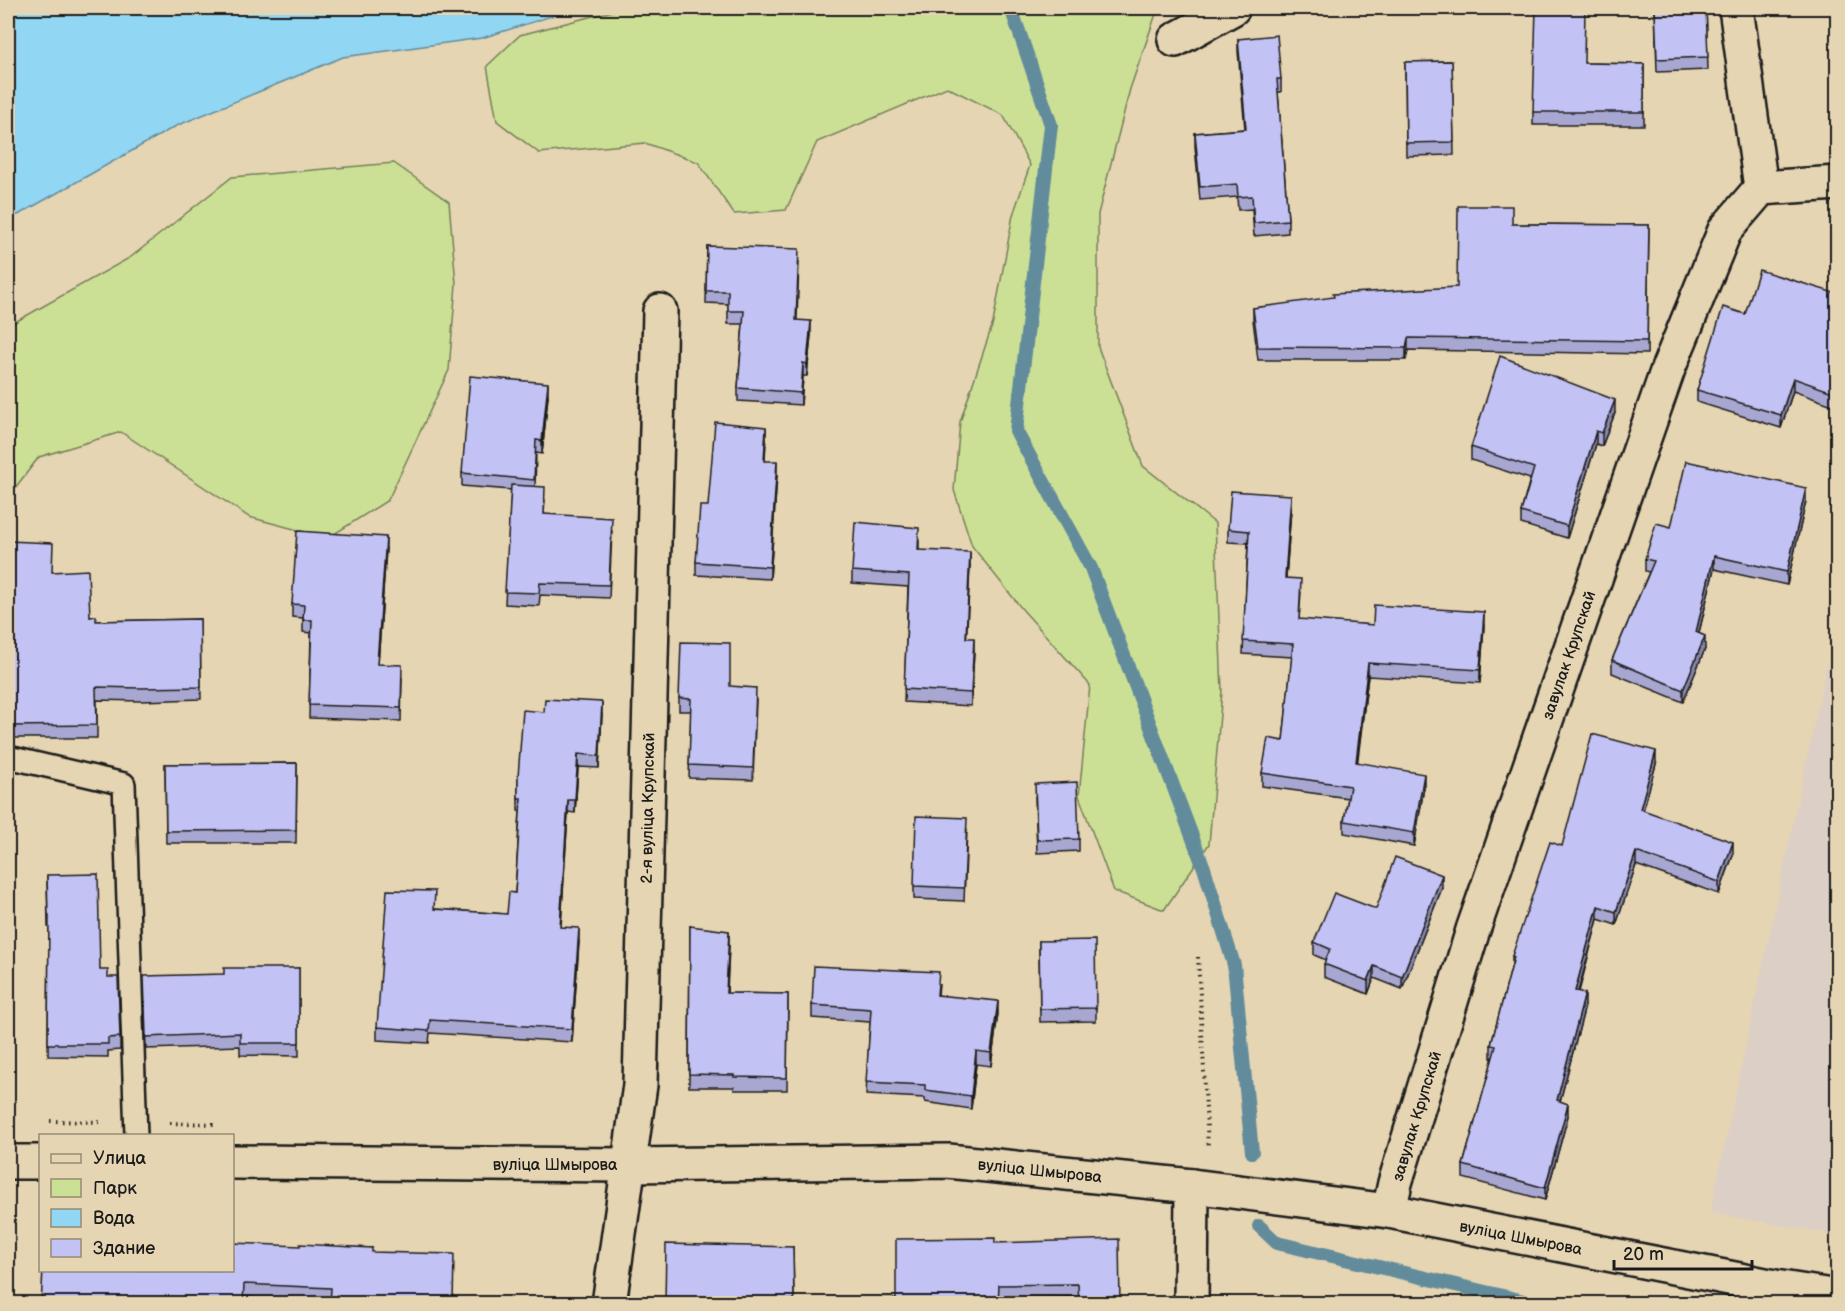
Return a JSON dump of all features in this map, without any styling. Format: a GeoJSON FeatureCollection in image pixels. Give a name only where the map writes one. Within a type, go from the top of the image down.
{"type":"FeatureCollection","features":[{"type":"Feature","properties":{"kind":"street"},"geometry":{"type":"LineString","coordinates":[[1175,40],[1233,8]]}},
{"type":"Feature","properties":{"kind":"street"},"geometry":{"type":"LineString","coordinates":[[1736,8],[1761,188],[1838,183]]}},
{"type":"Feature","properties":{"kind":"street","name":"завулак Крупскай"},"geometry":{"type":"LineString","coordinates":[[1389,1211],[1395,1183],[1473,930],[1668,369],[1725,230],[1761,188]]}},
{"type":"Feature","properties":{"kind":"street","name":"2-я вуліца Крупскай"},"geometry":{"type":"LineString","coordinates":[[609,1304],[640,1085],[660,311]]}},
{"type":"Feature","properties":{"kind":"street","name":"вуліца Шмырова"},"geometry":{"type":"LineString","coordinates":[[234,1162],[629,1165],[948,1161],[1192,1186],[1389,1211],[1775,1295],[1838,1297]]}},
{"type":"Feature","properties":{"kind":"street"},"geometry":{"type":"LineString","coordinates":[[8,1162],[39,1162]]}},
{"type":"Feature","properties":{"kind":"street"},"geometry":{"type":"LineString","coordinates":[[1191,1304],[1192,1186]]}},
{"type":"Feature","properties":{"kind":"lane"},"geometry":{"type":"LineString","coordinates":[[8,757],[124,784],[136,1134]]}},
{"type":"Feature","properties":{"kind":"path"},"geometry":{"type":"LineString","coordinates":[[1198,957],[1208,1154]]}},
{"type":"Feature","properties":{"kind":"shaded area"},"geometry":{"type":"Polygon","coordinates":[[[1837,617],[1837,1235],[1710,1213],[1837,617]]]}},
{"type":"Feature","properties":{"kind":"green space"},"geometry":{"type":"Polygon","coordinates":[[[624,8],[1158,8],[1130,89],[1098,214],[1098,347],[1143,466],[1215,523],[1222,691],[1209,844],[1164,910],[1114,891],[1079,796],[1090,685],[1022,609],[972,546],[954,490],[960,422],[993,323],[1013,215],[1030,165],[1003,115],[947,87],[817,142],[786,210],[734,214],[698,162],[645,143],[539,153],[497,121],[487,66],[520,35],[624,8]]]}},
{"type":"Feature","properties":{"kind":"green space"},"geometry":{"type":"Polygon","coordinates":[[[394,163],[449,202],[456,284],[449,370],[388,500],[328,538],[249,517],[121,432],[39,457],[8,497],[8,326],[131,257],[232,177],[394,163]]]}},
{"type":"Feature","properties":{"kind":"water"},"geometry":{"type":"Polygon","coordinates":[[[8,8],[577,8],[482,38],[343,57],[176,126],[18,215],[8,217],[8,8]]]}},
{"type":"Feature","properties":{"kind":"building"},"geometry":{"type":"Polygon","coordinates":[[[1536,8],[1585,8],[1584,63],[1644,64],[1644,112],[1533,112],[1536,8]]]}},
{"type":"Feature","properties":{"kind":"building"},"geometry":{"type":"Polygon","coordinates":[[[1655,8],[1706,8],[1708,57],[1657,59],[1655,8]]]}},
{"type":"Feature","properties":{"kind":"building"},"geometry":{"type":"Polygon","coordinates":[[[1833,8],[1838,8],[1838,28],[1835,28],[1833,8]]]}},
{"type":"Feature","properties":{"kind":"building"},"geometry":{"type":"Polygon","coordinates":[[[1277,35],[1281,79],[1277,79],[1288,220],[1254,223],[1252,196],[1238,197],[1237,184],[1200,187],[1195,133],[1246,129],[1238,39],[1277,35]]]}},
{"type":"Feature","properties":{"kind":"building"},"geometry":{"type":"Polygon","coordinates":[[[1452,61],[1454,142],[1406,143],[1405,62],[1452,61]]]}},
{"type":"Feature","properties":{"kind":"building"},"geometry":{"type":"Polygon","coordinates":[[[1458,206],[1512,206],[1512,224],[1649,225],[1647,341],[1408,338],[1406,348],[1258,347],[1253,308],[1334,297],[1333,294],[1457,287],[1458,206]]]}},
{"type":"Feature","properties":{"kind":"building"},"geometry":{"type":"Polygon","coordinates":[[[707,246],[799,249],[796,320],[811,321],[807,364],[803,363],[801,393],[738,388],[744,311],[728,311],[728,291],[706,291],[707,246]]]}},
{"type":"Feature","properties":{"kind":"building"},"geometry":{"type":"Polygon","coordinates":[[[1759,270],[1838,294],[1838,394],[1793,378],[1781,415],[1697,390],[1723,307],[1745,314],[1759,270]]]}},
{"type":"Feature","properties":{"kind":"building"},"geometry":{"type":"Polygon","coordinates":[[[1500,356],[1615,400],[1602,433],[1596,431],[1567,526],[1521,512],[1534,468],[1471,447],[1500,356]]]}},
{"type":"Feature","properties":{"kind":"building"},"geometry":{"type":"Polygon","coordinates":[[[470,376],[548,383],[542,441],[536,440],[534,480],[462,473],[470,376]]]}},
{"type":"Feature","properties":{"kind":"building"},"geometry":{"type":"Polygon","coordinates":[[[715,422],[766,427],[764,461],[777,461],[770,567],[696,562],[700,506],[708,506],[715,422]]]}},
{"type":"Feature","properties":{"kind":"building"},"geometry":{"type":"Polygon","coordinates":[[[1686,461],[1806,488],[1787,572],[1714,556],[1696,632],[1705,636],[1683,690],[1612,660],[1654,561],[1645,559],[1656,523],[1671,527],[1686,461]]]}},
{"type":"Feature","properties":{"kind":"building"},"geometry":{"type":"Polygon","coordinates":[[[511,485],[545,487],[544,514],[612,518],[609,585],[540,583],[539,593],[505,592],[511,485]]]}},
{"type":"Feature","properties":{"kind":"building"},"geometry":{"type":"Polygon","coordinates":[[[1231,491],[1291,495],[1285,578],[1301,579],[1299,619],[1373,625],[1374,605],[1484,612],[1480,670],[1368,663],[1356,762],[1424,774],[1414,833],[1344,821],[1350,786],[1262,773],[1268,738],[1283,741],[1293,644],[1243,641],[1249,531],[1228,529],[1231,491]]]}},
{"type":"Feature","properties":{"kind":"building"},"geometry":{"type":"Polygon","coordinates":[[[855,522],[919,528],[918,550],[970,552],[966,638],[974,638],[971,693],[904,689],[909,575],[852,571],[855,522]]]}},
{"type":"Feature","properties":{"kind":"building"},"geometry":{"type":"Polygon","coordinates":[[[297,531],[386,537],[377,664],[402,665],[401,708],[309,705],[312,620],[303,620],[304,605],[292,604],[297,531]]]}},
{"type":"Feature","properties":{"kind":"building"},"geometry":{"type":"Polygon","coordinates":[[[8,541],[53,543],[52,572],[88,570],[90,617],[96,616],[96,621],[200,619],[201,687],[96,687],[97,725],[8,726],[8,541]]]}},
{"type":"Feature","properties":{"kind":"building"},"geometry":{"type":"Polygon","coordinates":[[[681,642],[730,643],[730,686],[756,688],[753,768],[689,765],[691,699],[679,698],[681,642]]]}},
{"type":"Feature","properties":{"kind":"building"},"geometry":{"type":"Polygon","coordinates":[[[545,699],[602,702],[599,756],[578,754],[575,800],[568,800],[560,927],[579,928],[572,1029],[430,1020],[429,1031],[377,1027],[387,890],[435,891],[434,909],[507,914],[509,892],[515,893],[521,798],[518,798],[518,777],[523,710],[544,712],[545,699]]]}},
{"type":"Feature","properties":{"kind":"building"},"geometry":{"type":"Polygon","coordinates":[[[1592,734],[1656,751],[1640,809],[1733,842],[1719,882],[1636,852],[1616,912],[1598,906],[1575,991],[1585,993],[1557,1100],[1568,1104],[1545,1188],[1463,1165],[1496,1046],[1491,1045],[1514,957],[1512,956],[1550,842],[1562,846],[1592,734]]]}},
{"type":"Feature","properties":{"kind":"building"},"geometry":{"type":"Polygon","coordinates":[[[297,763],[296,830],[166,831],[165,764],[297,763]]]}},
{"type":"Feature","properties":{"kind":"building"},"geometry":{"type":"Polygon","coordinates":[[[1077,782],[1079,839],[1037,840],[1035,784],[1077,782]]]}},
{"type":"Feature","properties":{"kind":"building"},"geometry":{"type":"Polygon","coordinates":[[[916,816],[967,818],[964,888],[914,886],[916,816]]]}},
{"type":"Feature","properties":{"kind":"building"},"geometry":{"type":"Polygon","coordinates":[[[1395,857],[1442,875],[1402,977],[1374,966],[1368,981],[1324,964],[1330,949],[1314,942],[1334,893],[1376,909],[1395,857]]]}},
{"type":"Feature","properties":{"kind":"building"},"geometry":{"type":"Polygon","coordinates":[[[98,874],[100,970],[108,970],[108,977],[118,977],[120,1037],[108,1038],[108,1044],[48,1044],[47,875],[98,874]]]}},
{"type":"Feature","properties":{"kind":"building"},"geometry":{"type":"Polygon","coordinates":[[[690,926],[729,931],[726,993],[788,994],[787,1078],[689,1074],[690,926]]]}},
{"type":"Feature","properties":{"kind":"building"},"geometry":{"type":"Polygon","coordinates":[[[1095,940],[1096,1008],[1040,1009],[1039,941],[1095,940]]]}},
{"type":"Feature","properties":{"kind":"building"},"geometry":{"type":"Polygon","coordinates":[[[814,966],[939,972],[937,995],[998,1001],[991,1053],[976,1051],[971,1096],[925,1090],[925,1085],[866,1082],[871,1009],[812,1005],[814,966]]]}},
{"type":"Feature","properties":{"kind":"building"},"geometry":{"type":"Polygon","coordinates":[[[224,968],[299,968],[299,1043],[240,1043],[240,1033],[146,1037],[144,976],[224,974],[224,968]]]}},
{"type":"Feature","properties":{"kind":"building"},"geometry":{"type":"Polygon","coordinates":[[[995,1238],[995,1243],[1119,1239],[1120,1304],[1079,1304],[1078,1284],[999,1285],[998,1304],[867,1304],[867,1299],[896,1299],[896,1239],[995,1238]]]}},
{"type":"Feature","properties":{"kind":"building"},"geometry":{"type":"Polygon","coordinates":[[[234,1243],[300,1246],[300,1244],[372,1248],[372,1252],[454,1254],[453,1304],[330,1304],[331,1288],[244,1284],[243,1304],[41,1304],[43,1272],[234,1272],[234,1243]]]}},
{"type":"Feature","properties":{"kind":"building"},"geometry":{"type":"Polygon","coordinates":[[[666,1244],[793,1247],[794,1300],[665,1304],[666,1244]]]}},
{"type":"Feature","properties":{"kind":"waterway"},"geometry":{"type":"LineString","coordinates":[[1011,8],[1051,125],[1016,431],[1091,568],[1204,868],[1234,965],[1252,1152]]}},
{"type":"Feature","properties":{"kind":"waterway"},"geometry":{"type":"LineString","coordinates":[[1259,1226],[1277,1243],[1536,1304]]}}]}
